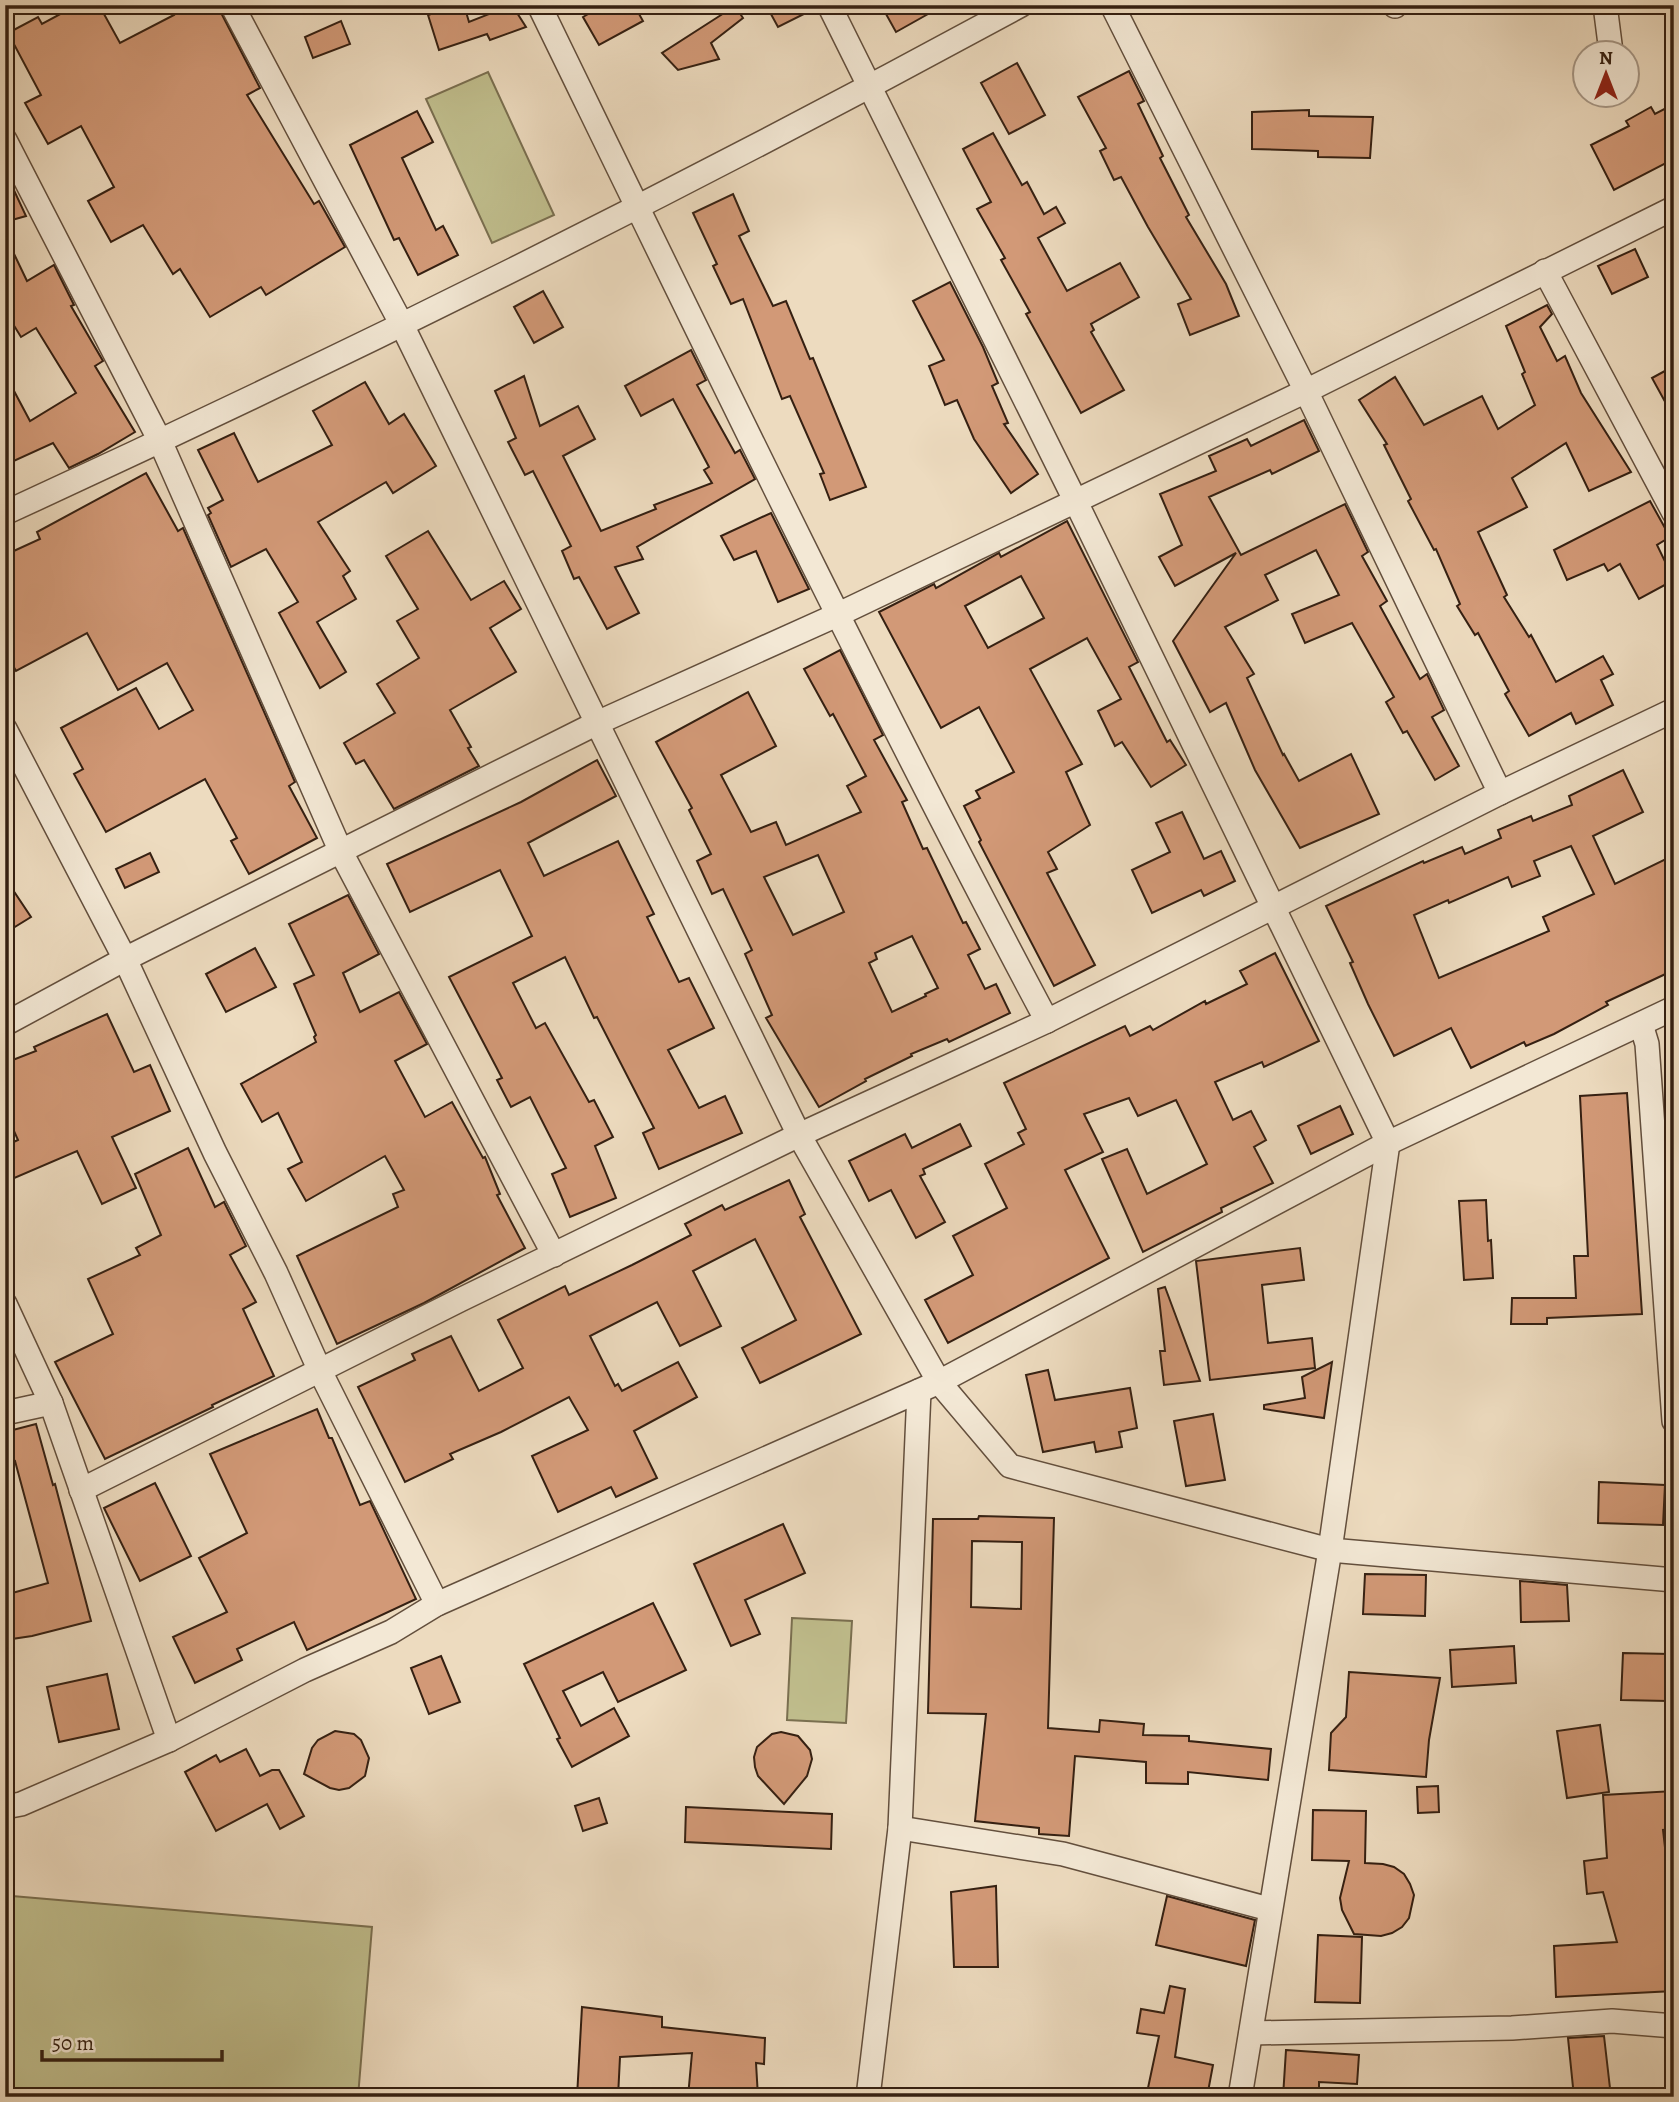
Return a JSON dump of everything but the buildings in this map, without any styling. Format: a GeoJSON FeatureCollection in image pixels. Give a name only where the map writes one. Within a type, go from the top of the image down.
{"type":"FeatureCollection","features":[{"type":"Feature","properties":{"kind":"street"},"geometry":{"type":"LineString","coordinates":[[232,5],[402,325],[799,1135],[929,1386],[1010,1466],[1330,1550],[1674,1580]]}},
{"type":"Feature","properties":{"kind":"street"},"geometry":{"type":"LineString","coordinates":[[539,5],[837,615],[949,837],[1047,1021]]}},
{"type":"Feature","properties":{"kind":"street"},"geometry":{"type":"LineString","coordinates":[[829,5],[1075,500],[1388,1143],[1330,1550],[1240,2097]]}},
{"type":"Feature","properties":{"kind":"street"},"geometry":{"type":"LineString","coordinates":[[5,513],[160,442],[402,325],[869,88],[1021,5]]}},
{"type":"Feature","properties":{"kind":"street"},"geometry":{"type":"LineString","coordinates":[[1112,5],[1306,391],[1500,793]]}},
{"type":"Feature","properties":{"kind":"street"},"geometry":{"type":"LineString","coordinates":[[1605,5],[1609,38]]}},
{"type":"Feature","properties":{"kind":"street"},"geometry":{"type":"LineString","coordinates":[[5,140],[160,442],[341,852],[554,1255]]}},
{"type":"Feature","properties":{"kind":"street"},"geometry":{"type":"LineString","coordinates":[[5,1024],[125,959],[597,723],[837,615],[1306,391],[1674,208]]}},
{"type":"Feature","properties":{"kind":"street"},"geometry":{"type":"LineString","coordinates":[[1545,271],[1674,513]]}},
{"type":"Feature","properties":{"kind":"street"},"geometry":{"type":"LineString","coordinates":[[81,1490],[799,1135],[1047,1021],[1500,793],[1674,710]]}},
{"type":"Feature","properties":{"kind":"street"},"geometry":{"type":"LineString","coordinates":[[5,729],[125,959],[215,1153],[276,1273],[320,1371],[437,1604]]}},
{"type":"Feature","properties":{"kind":"street"},"geometry":{"type":"LineString","coordinates":[[5,1807],[21,1804],[169,1740],[305,1670],[391,1632],[437,1604],[929,1386],[1388,1143],[1674,1008]]}},
{"type":"Feature","properties":{"kind":"street"},"geometry":{"type":"LineString","coordinates":[[1642,1024],[1647,1044],[1674,1421]]}},
{"type":"Feature","properties":{"kind":"street"},"geometry":{"type":"LineString","coordinates":[[5,1304],[51,1403],[169,1740]]}},
{"type":"Feature","properties":{"kind":"street"},"geometry":{"type":"LineString","coordinates":[[868,2097],[900,1828],[929,1386]]}},
{"type":"Feature","properties":{"kind":"street"},"geometry":{"type":"LineString","coordinates":[[5,1413],[51,1403]]}},
{"type":"Feature","properties":{"kind":"street"},"geometry":{"type":"LineString","coordinates":[[900,1828],[1063,1854],[1269,1909]]}},
{"type":"Feature","properties":{"kind":"street"},"geometry":{"type":"LineString","coordinates":[[1251,2033],[1512,2028],[1612,2021],[1674,2026]]}},
{"type":"Feature","properties":{"kind":"shaded area"},"geometry":{"type":"Polygon","coordinates":[[[488,72],[554,215],[492,243],[426,99],[488,72]]]}},
{"type":"Feature","properties":{"kind":"shaded area"},"geometry":{"type":"Polygon","coordinates":[[[792,1618],[852,1621],[846,1723],[787,1720],[792,1618]]]}},
{"type":"Feature","properties":{"kind":"shaded area"},"geometry":{"type":"Polygon","coordinates":[[[12,1896],[372,1927],[358,2097],[5,2097],[5,1980],[12,1896]]]}}]}
